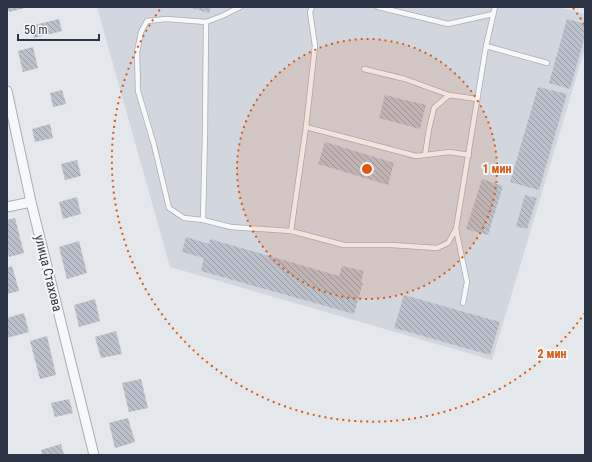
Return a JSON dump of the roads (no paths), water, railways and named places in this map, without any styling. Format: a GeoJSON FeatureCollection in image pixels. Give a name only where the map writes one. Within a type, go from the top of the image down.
{"type":"FeatureCollection","features":[{"type":"Feature","properties":{"kind":"street","name":"улица Стахова"},"geometry":{"type":"LineString","coordinates":[[7,91],[31,202],[94,455]]}},
{"type":"Feature","properties":{"kind":"street"},"geometry":{"type":"LineString","coordinates":[[7,207],[31,202]]}},
{"type":"Feature","properties":{"kind":"lane"},"geometry":{"type":"LineString","coordinates":[[240,7],[206,22],[166,19],[147,21],[141,32],[137,52],[138,91],[154,145],[169,208],[184,218],[203,220],[231,228],[291,230],[344,245],[391,245],[437,248],[448,243],[456,229],[486,46],[495,7]]}},
{"type":"Feature","properties":{"kind":"lane"},"geometry":{"type":"LineString","coordinates":[[291,230],[306,126],[315,46],[310,12],[312,7]]}},
{"type":"Feature","properties":{"kind":"lane"},"geometry":{"type":"LineString","coordinates":[[378,7],[448,24],[493,14]]}},
{"type":"Feature","properties":{"kind":"lane"},"geometry":{"type":"LineString","coordinates":[[203,220],[206,22]]}},
{"type":"Feature","properties":{"kind":"lane"},"geometry":{"type":"LineString","coordinates":[[486,46],[547,62]]}},
{"type":"Feature","properties":{"kind":"lane"},"geometry":{"type":"LineString","coordinates":[[364,69],[405,79],[449,95],[477,99]]}},
{"type":"Feature","properties":{"kind":"lane"},"geometry":{"type":"LineString","coordinates":[[425,155],[434,108],[449,95]]}},
{"type":"Feature","properties":{"kind":"lane"},"geometry":{"type":"LineString","coordinates":[[306,126],[416,156],[450,152],[469,155]]}},
{"type":"Feature","properties":{"kind":"lane"},"geometry":{"type":"LineString","coordinates":[[456,229],[466,282],[463,302]]}}]}
